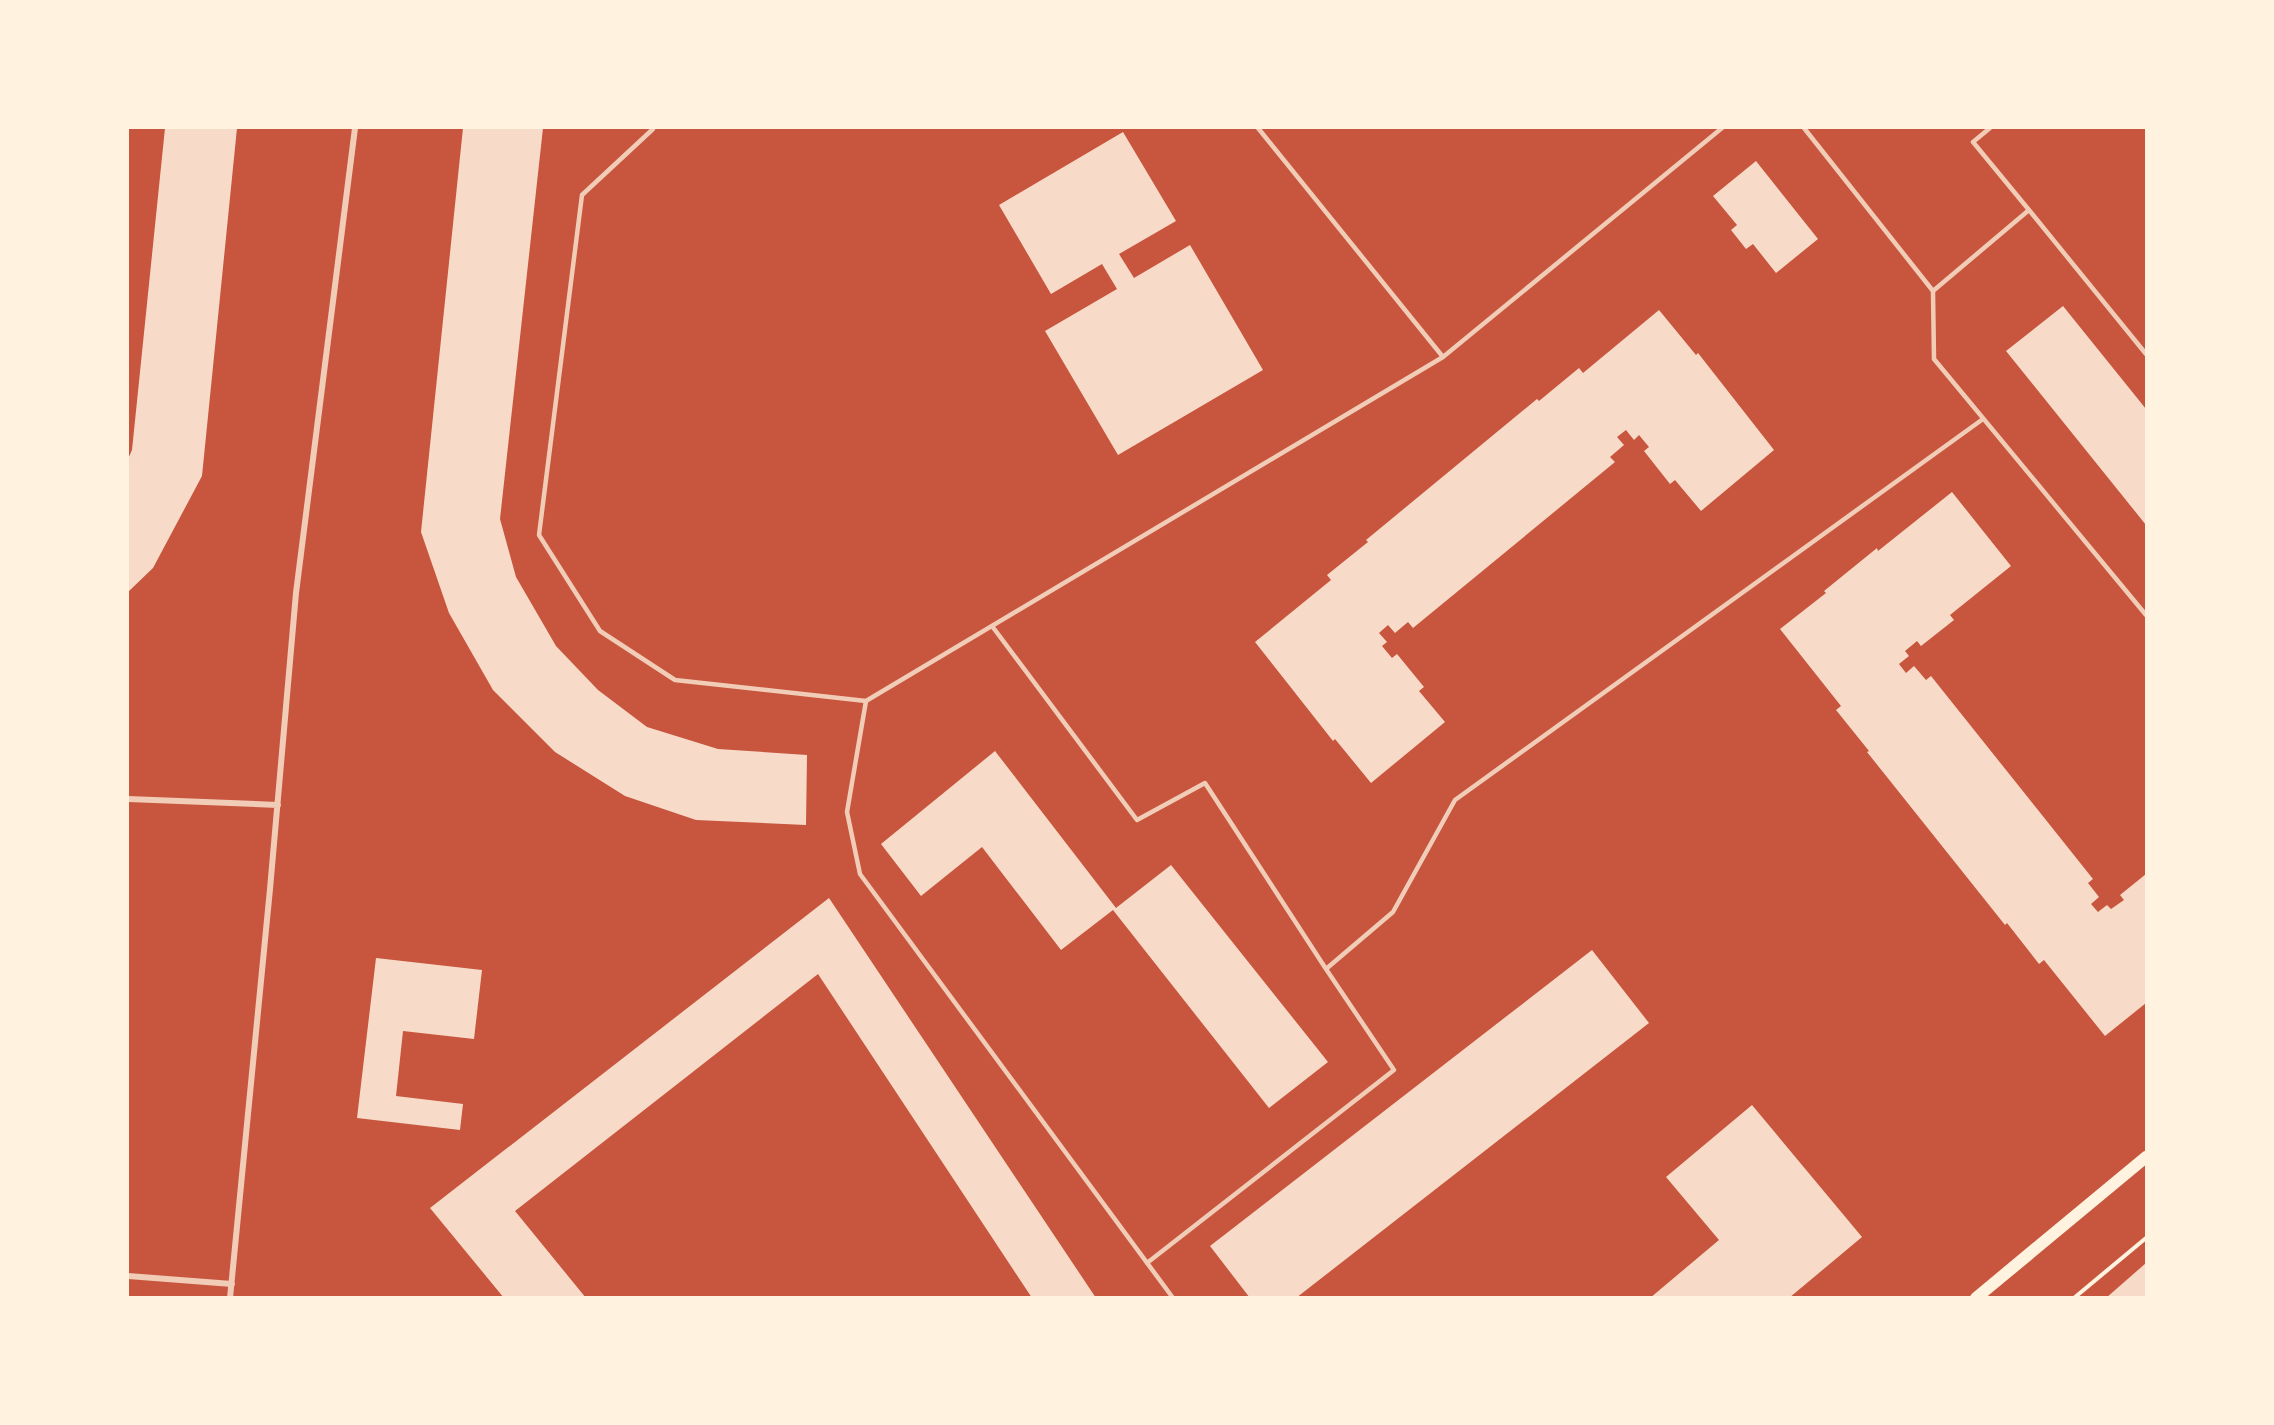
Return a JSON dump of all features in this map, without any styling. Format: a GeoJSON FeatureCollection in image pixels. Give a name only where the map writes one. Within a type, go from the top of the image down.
{"type":"FeatureCollection","features":[{"type":"Feature","properties":{"kind":"main road"},"geometry":{"type":"LineString","coordinates":[[1976,1298],[2146,1157]]}},
{"type":"Feature","properties":{"kind":"street"},"geometry":{"type":"LineString","coordinates":[[230,1298],[278,805],[296,593],[355,128]]}},
{"type":"Feature","properties":{"kind":"street"},"geometry":{"type":"LineString","coordinates":[[128,799],[278,805]]}},
{"type":"Feature","properties":{"kind":"street"},"geometry":{"type":"LineString","coordinates":[[128,1276],[232,1284]]}},
{"type":"Feature","properties":{"kind":"lane"},"geometry":{"type":"LineString","coordinates":[[652,128],[582,195],[539,535],[600,631],[675,680],[866,701],[1443,357],[1722,128]]}},
{"type":"Feature","properties":{"kind":"lane"},"geometry":{"type":"LineString","coordinates":[[1258,128],[1443,357]]}},
{"type":"Feature","properties":{"kind":"lane"},"geometry":{"type":"LineString","coordinates":[[1804,128],[1933,291],[1934,359],[2146,615]]}},
{"type":"Feature","properties":{"kind":"lane"},"geometry":{"type":"LineString","coordinates":[[1990,128],[1973,142],[2146,354]]}},
{"type":"Feature","properties":{"kind":"lane"},"geometry":{"type":"LineString","coordinates":[[1933,291],[2029,210]]}},
{"type":"Feature","properties":{"kind":"lane"},"geometry":{"type":"LineString","coordinates":[[1326,969],[1393,912],[1455,800],[1983,418]]}},
{"type":"Feature","properties":{"kind":"lane"},"geometry":{"type":"LineString","coordinates":[[992,626],[1137,820],[1205,783],[1394,1070],[1147,1263]]}},
{"type":"Feature","properties":{"kind":"lane"},"geometry":{"type":"LineString","coordinates":[[866,701],[847,812],[860,874],[1173,1298]]}},
{"type":"Feature","properties":{"kind":"path"},"geometry":{"type":"LineString","coordinates":[[2074,1298],[2146,1238]]}},
{"type":"Feature","properties":{"kind":"building"},"geometry":{"type":"Polygon","coordinates":[[[165,128],[237,128],[202,476],[153,568],[128,592],[128,459],[132,450],[165,128]]]}},
{"type":"Feature","properties":{"kind":"building"},"geometry":{"type":"Polygon","coordinates":[[[463,128],[543,128],[500,519],[516,577],[556,646],[598,690],[647,727],[718,749],[807,755],[806,825],[696,820],[625,796],[555,752],[493,690],[449,613],[421,532],[463,128]]]}},
{"type":"Feature","properties":{"kind":"building"},"geometry":{"type":"Polygon","coordinates":[[[1123,132],[1176,221],[1119,254],[1134,278],[1190,245],[1263,370],[1118,455],[1045,331],[1117,289],[1102,264],[1051,294],[999,205],[1123,132]]]}},
{"type":"Feature","properties":{"kind":"building"},"geometry":{"type":"Polygon","coordinates":[[[1756,161],[1818,239],[1776,273],[1753,244],[1746,249],[1731,230],[1737,225],[1713,196],[1756,161]]]}},
{"type":"Feature","properties":{"kind":"building"},"geometry":{"type":"Polygon","coordinates":[[[2063,306],[2146,409],[2146,525],[2006,351],[2063,306]]]}},
{"type":"Feature","properties":{"kind":"building"},"geometry":{"type":"Polygon","coordinates":[[[1659,310],[1696,355],[1698,353],[1774,450],[1701,511],[1675,480],[1670,484],[1644,451],[1649,447],[1639,435],[1634,440],[1626,430],[1617,437],[1624,445],[1610,457],[1615,462],[1413,628],[1408,622],[1395,633],[1388,625],[1379,633],[1387,642],[1382,646],[1392,658],[1397,654],[1424,687],[1419,691],[1445,722],[1371,783],[1335,739],[1333,741],[1255,642],[1331,580],[1327,575],[1368,542],[1366,540],[1537,399],[1539,401],[1579,368],[1583,373],[1659,310]]]}},
{"type":"Feature","properties":{"kind":"building"},"geometry":{"type":"Polygon","coordinates":[[[1952,492],[2011,566],[1950,615],[1954,620],[1921,646],[1917,641],[1905,651],[1909,656],[1899,664],[1906,673],[1914,666],[1926,680],[1931,676],[2093,879],[2088,883],[2099,897],[2091,904],[2098,912],[2107,905],[2111,909],[2124,900],[2120,895],[2146,874],[2146,1003],[2105,1036],[2044,960],[2039,964],[2007,923],[2005,925],[1867,752],[1869,751],[1836,710],[1841,706],[1780,629],[1826,593],[1824,591],[1877,548],[1878,551],[1952,492]]]}},
{"type":"Feature","properties":{"kind":"building"},"geometry":{"type":"Polygon","coordinates":[[[995,751],[1116,908],[1171,865],[1328,1062],[1269,1108],[1113,910],[1061,950],[982,847],[921,896],[881,844],[995,751]]]}},
{"type":"Feature","properties":{"kind":"building"},"geometry":{"type":"Polygon","coordinates":[[[829,898],[1096,1298],[1032,1298],[818,974],[515,1211],[586,1298],[504,1298],[430,1208],[829,898]]]}},
{"type":"Feature","properties":{"kind":"building"},"geometry":{"type":"Polygon","coordinates":[[[1592,950],[1649,1023],[1296,1298],[1250,1298],[1210,1246],[1592,950]]]}},
{"type":"Feature","properties":{"kind":"building"},"geometry":{"type":"Polygon","coordinates":[[[376,958],[482,970],[474,1039],[403,1031],[396,1096],[463,1104],[460,1130],[357,1118],[376,958]]]}},
{"type":"Feature","properties":{"kind":"building"},"geometry":{"type":"Polygon","coordinates":[[[1752,1105],[1862,1237],[1789,1298],[1650,1298],[1719,1240],[1666,1177],[1752,1105]]]}},
{"type":"Feature","properties":{"kind":"building"},"geometry":{"type":"Polygon","coordinates":[[[2146,1263],[2146,1298],[2106,1298],[2146,1263]]]}}]}
